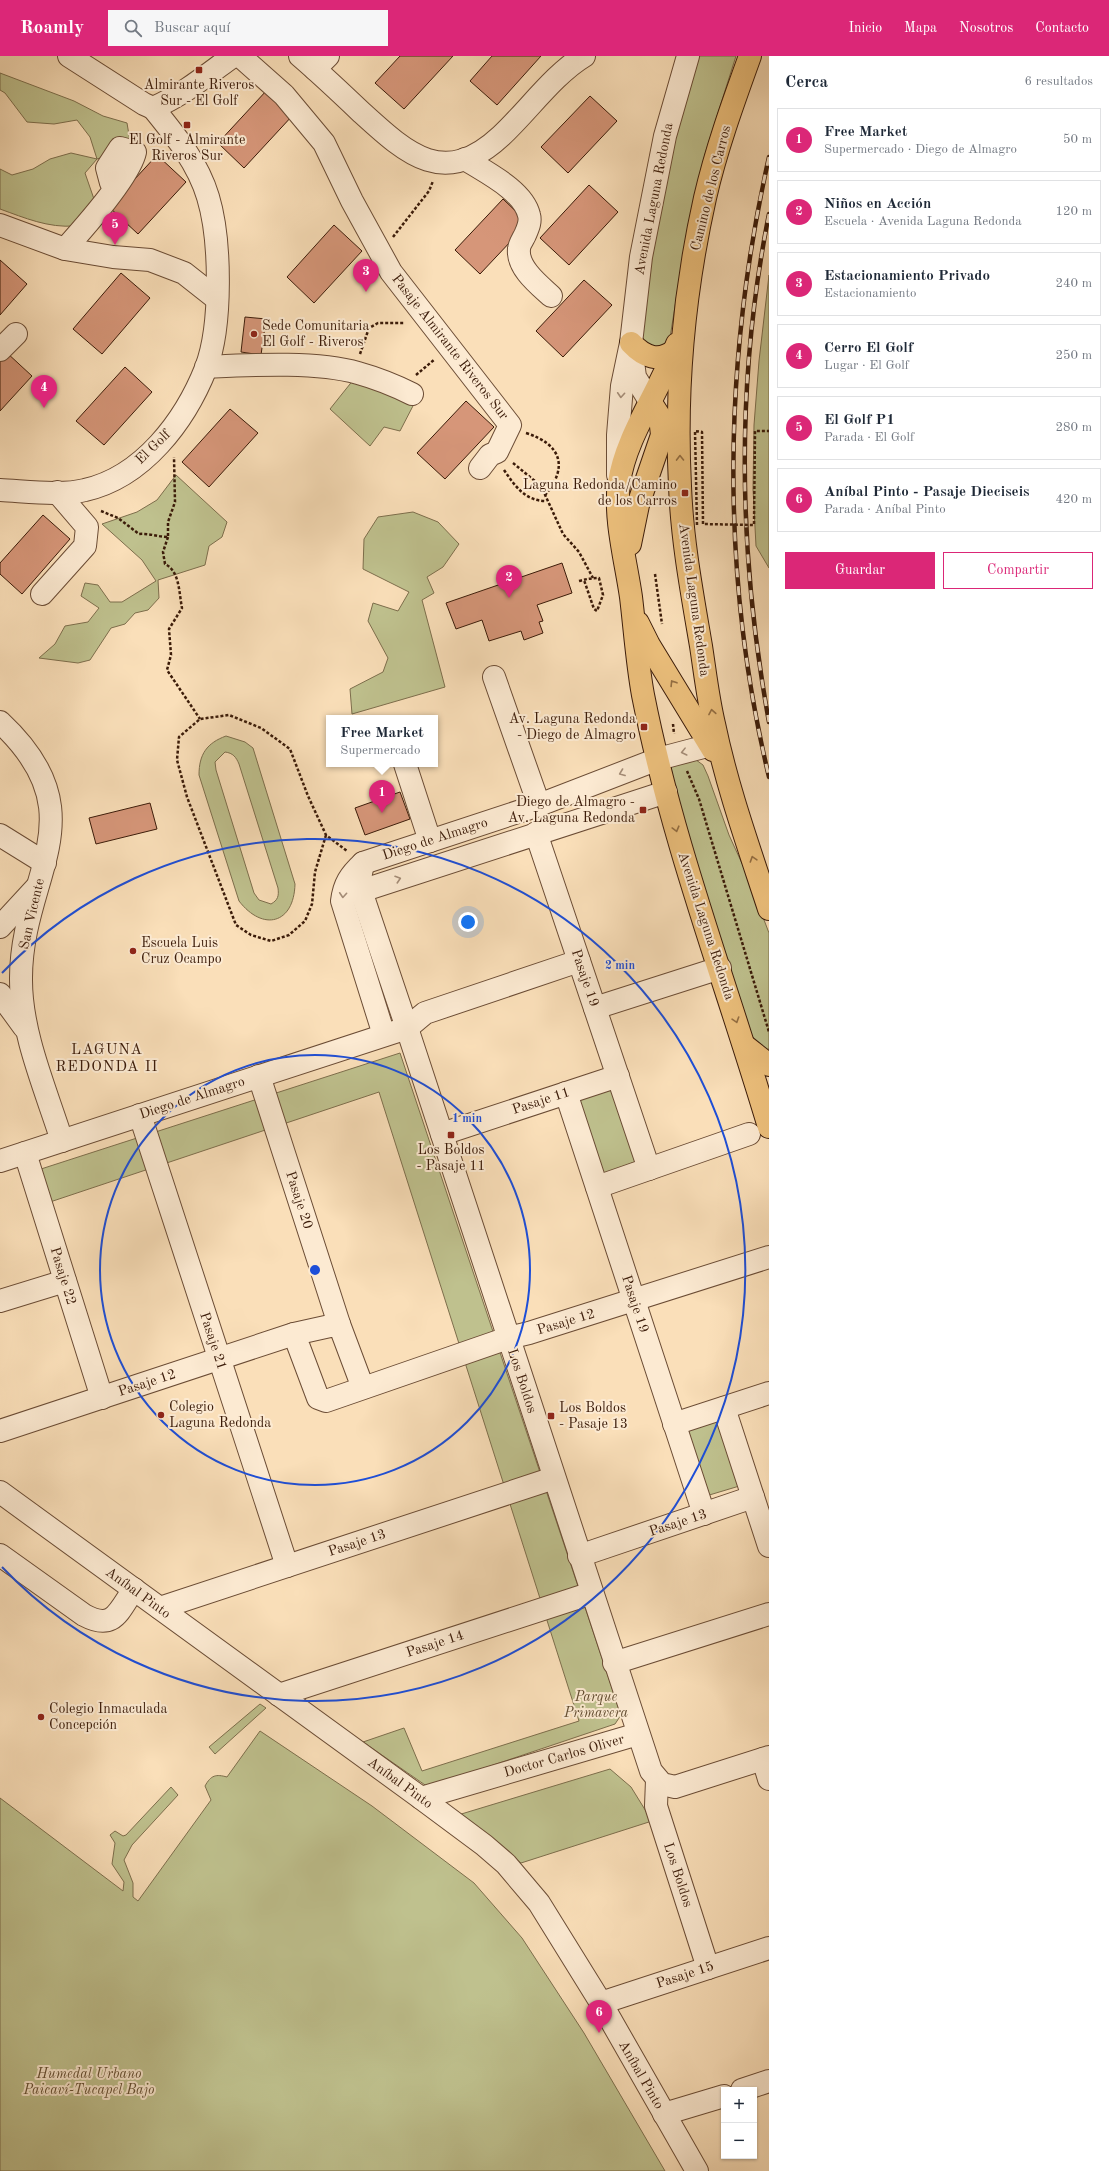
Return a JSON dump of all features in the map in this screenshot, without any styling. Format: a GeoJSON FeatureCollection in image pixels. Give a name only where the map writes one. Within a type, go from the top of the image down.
{"type":"FeatureCollection","features":[{"type":"Feature","properties":{"kind":"main road","name":"Camino de los Carros"},"geometry":{"type":"LineString","coordinates":[[684,323],[705,198],[727,121],[750,56]]}},
{"type":"Feature","properties":{"kind":"main road","name":"Avenida Laguna Redonda"},"geometry":{"type":"LineString","coordinates":[[684,323],[675,350],[625,457],[618,486],[620,518],[628,568],[642,687],[658,759],[684,860],[745,1046],[759,1130]]}},
{"type":"Feature","properties":{"kind":"main road","name":"Avenida Laguna Redonda"},"geometry":{"type":"LineString","coordinates":[[684,323],[678,420],[680,485],[684,541],[714,724],[727,778],[769,909]]}},
{"type":"Feature","properties":{"kind":"main road"},"geometry":{"type":"LineString","coordinates":[[631,343],[644,355],[653,358],[665,356],[675,350]]}},
{"type":"Feature","properties":{"kind":"main road"},"geometry":{"type":"LineString","coordinates":[[628,568],[634,519],[662,435],[660,417],[651,403]]}},
{"type":"Feature","properties":{"kind":"main road"},"geometry":{"type":"LineString","coordinates":[[632,610],[647,641],[711,745],[727,778]]}},
{"type":"Feature","properties":{"kind":"main road"},"geometry":{"type":"LineString","coordinates":[[745,1046],[769,1065]]}},
{"type":"Feature","properties":{"kind":"street"},"geometry":{"type":"LineString","coordinates":[[69,56],[144,104],[154,108],[186,91],[233,56]]}},
{"type":"Feature","properties":{"kind":"street","name":"Pasaje Almirante Riveros Sur"},"geometry":{"type":"LineString","coordinates":[[240,56],[284,95],[324,143],[352,201],[391,272],[449,346],[509,427]]}},
{"type":"Feature","properties":{"kind":"street"},"geometry":{"type":"LineString","coordinates":[[315,60],[394,143],[424,160],[439,163],[465,159],[487,148],[568,68],[584,56]]}},
{"type":"Feature","properties":{"kind":"street","name":"Avenida Laguna Redonda"},"geometry":{"type":"LineString","coordinates":[[618,486],[618,435],[622,386],[631,343],[641,257],[648,214],[665,136],[688,56]]}},
{"type":"Feature","properties":{"kind":"street","name":"El Golf"},"geometry":{"type":"LineString","coordinates":[[0,490],[57,492],[84,491],[116,478],[136,464],[171,430],[182,414],[206,367],[213,336],[217,299],[217,245],[208,197],[189,155],[154,108]]}},
{"type":"Feature","properties":{"kind":"street"},"geometry":{"type":"LineString","coordinates":[[465,159],[509,187],[529,213],[530,223],[519,249],[521,263],[532,278],[551,296]]}},
{"type":"Feature","properties":{"kind":"street"},"geometry":{"type":"LineString","coordinates":[[65,249],[90,221],[115,186]]}},
{"type":"Feature","properties":{"kind":"street"},"geometry":{"type":"LineString","coordinates":[[0,224],[65,249],[150,260],[184,274],[217,299]]}},
{"type":"Feature","properties":{"kind":"street"},"geometry":{"type":"LineString","coordinates":[[0,350],[16,334]]}},
{"type":"Feature","properties":{"kind":"street","name":"Avenida Laguna Redonda"},"geometry":{"type":"LineString","coordinates":[[631,343],[635,377],[651,403]]}},
{"type":"Feature","properties":{"kind":"street"},"geometry":{"type":"LineString","coordinates":[[206,367],[311,367],[350,371],[402,389]]}},
{"type":"Feature","properties":{"kind":"street"},"geometry":{"type":"LineString","coordinates":[[489,458],[509,427]]}},
{"type":"Feature","properties":{"kind":"street"},"geometry":{"type":"LineString","coordinates":[[42,594],[85,546],[87,527],[57,492]]}},
{"type":"Feature","properties":{"kind":"street"},"geometry":{"type":"LineString","coordinates":[[494,677],[539,805]]}},
{"type":"Feature","properties":{"kind":"street","name":"San Vicente"},"geometry":{"type":"LineString","coordinates":[[0,722],[18,739],[32,759],[49,794],[51,826],[45,863],[27,927],[21,963],[21,996],[29,1035],[62,1141]]}},
{"type":"Feature","properties":{"kind":"street","name":"Diego de Almagro"},"geometry":{"type":"LineString","coordinates":[[384,1035],[342,901],[343,887],[350,875],[363,862],[539,805],[658,759],[711,745]]}},
{"type":"Feature","properties":{"kind":"street"},"geometry":{"type":"LineString","coordinates":[[406,767],[430,841]]}},
{"type":"Feature","properties":{"kind":"street","name":"Diego de Almagro"},"geometry":{"type":"LineString","coordinates":[[360,891],[666,792]]}},
{"type":"Feature","properties":{"kind":"street","name":"Pasaje 19"},"geometry":{"type":"LineString","coordinates":[[536,833],[649,1168]]}},
{"type":"Feature","properties":{"kind":"street"},"geometry":{"type":"LineString","coordinates":[[0,835],[45,863]]}},
{"type":"Feature","properties":{"kind":"street"},"geometry":{"type":"LineString","coordinates":[[363,862],[360,891],[407,1028],[425,1013],[579,961]]}},
{"type":"Feature","properties":{"kind":"street"},"geometry":{"type":"LineString","coordinates":[[0,927],[39,884]]}},
{"type":"Feature","properties":{"kind":"street"},"geometry":{"type":"LineString","coordinates":[[595,1008],[720,968]]}},
{"type":"Feature","properties":{"kind":"street"},"geometry":{"type":"LineString","coordinates":[[0,994],[17,1015],[29,1035]]}},
{"type":"Feature","properties":{"kind":"street","name":"Diego de Almagro"},"geometry":{"type":"LineString","coordinates":[[0,1161],[407,1028]]}},
{"type":"Feature","properties":{"kind":"street","name":"Los Boldos"},"geometry":{"type":"LineString","coordinates":[[407,1028],[638,1734]]}},
{"type":"Feature","properties":{"kind":"street","name":"Pasaje 20"},"geometry":{"type":"LineString","coordinates":[[259,1076],[339,1324]]}},
{"type":"Feature","properties":{"kind":"street","name":"Pasaje 11"},"geometry":{"type":"LineString","coordinates":[[442,1134],[618,1076]]}},
{"type":"Feature","properties":{"kind":"street","name":"Pasaje 19"},"geometry":{"type":"LineString","coordinates":[[566,1093],[704,1514]]}},
{"type":"Feature","properties":{"kind":"street","name":"Pasaje 21"},"geometry":{"type":"LineString","coordinates":[[140,1115],[286,1566]]}},
{"type":"Feature","properties":{"kind":"street"},"geometry":{"type":"LineString","coordinates":[[597,1187],[759,1130]]}},
{"type":"Feature","properties":{"kind":"street","name":"Pasaje 22"},"geometry":{"type":"LineString","coordinates":[[25,1153],[102,1398]]}},
{"type":"Feature","properties":{"kind":"street","name":"Pasaje 12"},"geometry":{"type":"LineString","coordinates":[[294,1334],[318,1398],[326,1401],[508,1338],[529,1333],[769,1257]]}},
{"type":"Feature","properties":{"kind":"street"},"geometry":{"type":"LineString","coordinates":[[0,1301],[65,1281]]}},
{"type":"Feature","properties":{"kind":"street"},"geometry":{"type":"LineString","coordinates":[[339,1324],[363,1388]]}},
{"type":"Feature","properties":{"kind":"street","name":"Pasaje 12"},"geometry":{"type":"LineString","coordinates":[[0,1431],[294,1334],[339,1324]]}},
{"type":"Feature","properties":{"kind":"street"},"geometry":{"type":"LineString","coordinates":[[674,1424],[769,1392]]}},
{"type":"Feature","properties":{"kind":"street"},"geometry":{"type":"LineString","coordinates":[[724,1408],[769,1546]]}},
{"type":"Feature","properties":{"kind":"street","name":"Pasaje 13"},"geometry":{"type":"LineString","coordinates":[[160,1608],[554,1478]]}},
{"type":"Feature","properties":{"kind":"street","name":"Aníbal Pinto"},"geometry":{"type":"LineString","coordinates":[[0,1492],[484,1845],[520,1880],[556,1928],[601,2003],[697,2171]]}},
{"type":"Feature","properties":{"kind":"street","name":"Pasaje 13"},"geometry":{"type":"LineString","coordinates":[[579,1556],[753,1497]]}},
{"type":"Feature","properties":{"kind":"street"},"geometry":{"type":"LineString","coordinates":[[0,1555],[84,1615],[94,1616],[100,1613],[129,1586]]}},
{"type":"Feature","properties":{"kind":"street","name":"Pasaje 14"},"geometry":{"type":"LineString","coordinates":[[279,1695],[592,1593]]}},
{"type":"Feature","properties":{"kind":"street"},"geometry":{"type":"LineString","coordinates":[[614,1662],[769,1614]]}},
{"type":"Feature","properties":{"kind":"street","name":"Doctor Carlos Oliver"},"geometry":{"type":"LineString","coordinates":[[421,1798],[638,1734],[651,1771],[657,1780]]}},
{"type":"Feature","properties":{"kind":"street"},"geometry":{"type":"LineString","coordinates":[[657,1780],[668,1786],[675,1787],[767,1765]]}},
{"type":"Feature","properties":{"kind":"street","name":"Los Boldos"},"geometry":{"type":"LineString","coordinates":[[657,1780],[656,1806],[708,1968]]}},
{"type":"Feature","properties":{"kind":"street","name":"Pasaje 15"},"geometry":{"type":"LineString","coordinates":[[601,2003],[769,1948]]}},
{"type":"Feature","properties":{"kind":"street"},"geometry":{"type":"LineString","coordinates":[[751,2087],[769,2081]]}},
{"type":"Feature","properties":{"kind":"street"},"geometry":{"type":"LineString","coordinates":[[664,2114],[721,2097]]}},
{"type":"Feature","properties":{"kind":"path"},"geometry":{"type":"LineString","coordinates":[[393,237],[429,191]]}},
{"type":"Feature","properties":{"kind":"path"},"geometry":{"type":"LineString","coordinates":[[350,371],[357,361],[370,328],[378,323],[414,322],[433,325]]}},
{"type":"Feature","properties":{"kind":"path"},"geometry":{"type":"LineString","coordinates":[[402,389],[408,380],[417,375],[449,346]]}},
{"type":"Feature","properties":{"kind":"path"},"geometry":{"type":"LineString","coordinates":[[509,427],[543,439],[554,451],[560,465],[558,477],[545,495]]}},
{"type":"Feature","properties":{"kind":"path"},"geometry":{"type":"LineString","coordinates":[[171,430],[176,475],[173,497],[175,502],[168,522],[168,537],[163,552],[165,564],[171,567],[176,576],[182,608],[169,629],[171,656],[167,670],[200,719]]}},
{"type":"Feature","properties":{"kind":"path"},"geometry":{"type":"LineString","coordinates":[[697,524],[695,432],[702,432],[703,524],[754,525],[755,431],[769,431]]}},
{"type":"Feature","properties":{"kind":"path"},"geometry":{"type":"LineString","coordinates":[[489,458],[523,469],[541,486],[546,501],[563,534],[579,552],[593,578]]}},
{"type":"Feature","properties":{"kind":"path"},"geometry":{"type":"LineString","coordinates":[[489,458],[503,468],[517,489],[536,501],[546,501]]}},
{"type":"Feature","properties":{"kind":"path"},"geometry":{"type":"LineString","coordinates":[[84,491],[99,510],[118,518],[139,534],[148,533],[158,537],[168,537]]}},
{"type":"Feature","properties":{"kind":"path"},"geometry":{"type":"LineString","coordinates":[[655,574],[663,631]]}},
{"type":"Feature","properties":{"kind":"path"},"geometry":{"type":"LineString","coordinates":[[579,581],[593,578],[599,578],[603,595],[597,611],[594,609],[584,580]]}},
{"type":"Feature","properties":{"kind":"path"},"geometry":{"type":"LineString","coordinates":[[688,707],[676,716],[672,723],[679,753],[699,799],[769,1032]]}},
{"type":"Feature","properties":{"kind":"path"},"geometry":{"type":"LineString","coordinates":[[326,835],[315,872],[312,904],[305,920],[289,935],[271,941],[251,935],[236,925],[194,817],[177,760],[179,738],[200,719],[229,716],[261,728],[290,749],[308,796],[326,835],[363,862]]}},
{"type":"Feature","properties":{"kind":"green space"},"geometry":{"type":"Polygon","coordinates":[[[698,56],[736,56],[705,154],[688,225],[669,344],[652,352],[642,339],[645,303],[655,231],[669,160],[687,90],[698,56]]]}},
{"type":"Feature","properties":{"kind":"green space"},"geometry":{"type":"Polygon","coordinates":[[[0,73],[74,101],[103,116],[127,123],[130,141],[120,152],[97,159],[90,137],[77,120],[54,124],[27,122],[5,93],[0,90],[0,73]]]}},
{"type":"Feature","properties":{"kind":"green space"},"geometry":{"type":"Polygon","coordinates":[[[71,153],[97,159],[85,173],[95,202],[75,226],[46,224],[0,209],[0,169],[12,175],[33,169],[50,159],[71,153]]]}},
{"type":"Feature","properties":{"kind":"green space"},"geometry":{"type":"Polygon","coordinates":[[[769,275],[769,568],[756,546],[753,489],[754,425],[759,361],[769,275]]]}},
{"type":"Feature","properties":{"kind":"green space"},"geometry":{"type":"Polygon","coordinates":[[[354,379],[415,402],[400,431],[384,427],[370,446],[330,409],[354,379]]]}},
{"type":"Feature","properties":{"kind":"green space"},"geometry":{"type":"Polygon","coordinates":[[[176,475],[227,522],[222,537],[209,546],[205,565],[158,580],[159,598],[148,610],[135,613],[125,624],[111,628],[90,660],[78,663],[39,658],[55,644],[65,626],[88,622],[99,608],[81,596],[85,583],[98,585],[110,602],[122,602],[156,581],[142,560],[102,524],[137,512],[157,500],[176,475]]]}},
{"type":"Feature","properties":{"kind":"green space"},"geometry":{"type":"Polygon","coordinates":[[[413,512],[438,522],[459,544],[443,567],[427,577],[434,593],[422,600],[445,687],[352,714],[350,689],[383,672],[388,658],[368,621],[373,603],[398,611],[409,592],[363,569],[364,539],[378,517],[413,512]]]}},
{"type":"Feature","properties":{"kind":"green space"},"geometry":{"type":"Polygon","coordinates":[[[226,736],[245,742],[253,748],[295,884],[293,897],[289,908],[283,915],[276,919],[267,920],[258,917],[248,911],[239,901],[199,775],[199,768],[205,750],[219,739],[226,736]],[[225,752],[215,762],[216,770],[254,893],[259,900],[271,904],[278,898],[278,888],[239,764],[234,756],[225,752]]]}},
{"type":"Feature","properties":{"kind":"green space"},"geometry":{"type":"Polygon","coordinates":[[[692,757],[703,765],[708,776],[729,835],[745,870],[769,933],[769,1049],[755,1053],[680,815],[670,762],[692,757]]]}},
{"type":"Feature","properties":{"kind":"green space","name":"Parque Primavera"},"geometry":{"type":"Polygon","coordinates":[[[400,1053],[621,1715],[615,1724],[428,1787],[363,1742],[404,1728],[422,1771],[579,1721],[379,1092],[50,1202],[41,1169],[400,1053]]]}},
{"type":"Feature","properties":{"kind":"green space"},"geometry":{"type":"Polygon","coordinates":[[[610,1085],[637,1161],[599,1176],[573,1097],[610,1085]]]}},
{"type":"Feature","properties":{"kind":"green space"},"geometry":{"type":"Polygon","coordinates":[[[721,1409],[746,1484],[706,1496],[682,1422],[721,1409]]]}},
{"type":"Feature","properties":{"kind":"green space"},"geometry":{"type":"Polygon","coordinates":[[[260,1704],[266,1708],[215,1754],[209,1747],[260,1704]]]}},
{"type":"Feature","properties":{"kind":"green space","name":"Humedal Urbano Paicaví-Tucapel Bajo"},"geometry":{"type":"Polygon","coordinates":[[[260,1731],[372,1806],[474,1883],[522,1938],[584,2033],[665,2171],[0,2171],[0,1798],[123,1891],[124,1882],[112,1864],[115,1843],[110,1835],[115,1831],[123,1836],[126,1835],[171,1787],[178,1795],[132,1845],[124,1860],[133,1883],[133,1897],[138,1901],[211,1800],[205,1786],[207,1782],[214,1776],[227,1777],[260,1731]]]}},
{"type":"Feature","properties":{"kind":"green space"},"geometry":{"type":"Polygon","coordinates":[[[610,1769],[631,1787],[652,1821],[521,1863],[458,1815],[610,1769]]]}},
{"type":"Feature","properties":{"kind":"building"},"geometry":{"type":"Polygon","coordinates":[[[400,56],[453,56],[404,109],[375,83],[400,56]]]}},
{"type":"Feature","properties":{"kind":"building"},"geometry":{"type":"Polygon","coordinates":[[[492,56],[541,56],[497,105],[470,81],[492,56]]]}},
{"type":"Feature","properties":{"kind":"building"},"geometry":{"type":"Polygon","coordinates":[[[267,90],[293,115],[244,168],[218,143],[267,90]]]}},
{"type":"Feature","properties":{"kind":"building"},"geometry":{"type":"Polygon","coordinates":[[[590,96],[617,121],[568,173],[541,147],[590,96]]]}},
{"type":"Feature","properties":{"kind":"building"},"geometry":{"type":"Polygon","coordinates":[[[157,155],[186,182],[138,234],[109,207],[157,155]]]}},
{"type":"Feature","properties":{"kind":"building"},"geometry":{"type":"Polygon","coordinates":[[[589,185],[618,212],[569,265],[540,238],[589,185]]]}},
{"type":"Feature","properties":{"kind":"building"},"geometry":{"type":"Polygon","coordinates":[[[503,199],[528,223],[480,274],[455,250],[503,199]]]}},
{"type":"Feature","properties":{"kind":"building"},"geometry":{"type":"Polygon","coordinates":[[[334,225],[362,251],[314,303],[287,277],[334,225]]]}},
{"type":"Feature","properties":{"kind":"building"},"geometry":{"type":"Polygon","coordinates":[[[0,260],[27,284],[0,315],[0,260]]]}},
{"type":"Feature","properties":{"kind":"building"},"geometry":{"type":"Polygon","coordinates":[[[121,273],[150,298],[102,354],[73,329],[121,273]]]}},
{"type":"Feature","properties":{"kind":"building"},"geometry":{"type":"Polygon","coordinates":[[[584,280],[612,305],[563,357],[536,331],[584,280]]]}},
{"type":"Feature","properties":{"kind":"building"},"geometry":{"type":"Polygon","coordinates":[[[245,317],[266,319],[261,355],[241,352],[245,317]]]}},
{"type":"Feature","properties":{"kind":"building"},"geometry":{"type":"Polygon","coordinates":[[[6,352],[32,376],[0,411],[0,358],[6,352]]]}},
{"type":"Feature","properties":{"kind":"building"},"geometry":{"type":"Polygon","coordinates":[[[125,367],[152,392],[104,445],[76,421],[125,367]]]}},
{"type":"Feature","properties":{"kind":"building"},"geometry":{"type":"Polygon","coordinates":[[[466,401],[494,427],[445,479],[417,453],[466,401]]]}},
{"type":"Feature","properties":{"kind":"building"},"geometry":{"type":"Polygon","coordinates":[[[230,409],[258,433],[209,487],[182,462],[230,409]]]}},
{"type":"Feature","properties":{"kind":"building"},"geometry":{"type":"Polygon","coordinates":[[[43,515],[70,539],[22,594],[0,574],[0,563],[43,515]]]}},
{"type":"Feature","properties":{"kind":"building"},"geometry":{"type":"Polygon","coordinates":[[[562,563],[572,593],[537,605],[543,621],[539,622],[543,633],[524,640],[521,631],[489,641],[482,620],[456,629],[446,603],[562,563]]]}},
{"type":"Feature","properties":{"kind":"building"},"geometry":{"type":"Polygon","coordinates":[[[400,792],[410,819],[365,835],[355,808],[400,792]]]}},
{"type":"Feature","properties":{"kind":"building"},"geometry":{"type":"Polygon","coordinates":[[[150,803],[157,829],[96,844],[89,818],[150,803]]]}},
{"type":"Feature","properties":{"kind":"railway"},"geometry":{"type":"LineString","coordinates":[[769,157],[754,234],[743,311],[736,389],[733,467],[735,545],[742,623],[753,700],[769,777]]}},
{"type":"Feature","properties":{"kind":"railway"},"geometry":{"type":"LineString","coordinates":[[769,214],[758,278],[750,341],[746,405],[745,468],[746,531],[751,595],[769,722]]}},
{"type":"Feature","properties":{"kind":"place","name":"Almirante Riveros Sur - El Golf"},"geometry":{"type":"Point","coordinates":[199,70]}},
{"type":"Feature","properties":{"kind":"place","name":"El Golf - Almirante Riveros Sur"},"geometry":{"type":"Point","coordinates":[187,125]}},
{"type":"Feature","properties":{"kind":"place","name":"El Golf P1"},"geometry":{"type":"Point","coordinates":[115,245]}},
{"type":"Feature","properties":{"kind":"place","name":"Estacionamiento Privado"},"geometry":{"type":"Point","coordinates":[366,292]}},
{"type":"Feature","properties":{"kind":"place","name":"Sede Comunitaria El Golf - Riveros"},"geometry":{"type":"Point","coordinates":[254,334]}},
{"type":"Feature","properties":{"kind":"place","name":"Cerro El Golf"},"geometry":{"type":"Point","coordinates":[44,408]}},
{"type":"Feature","properties":{"kind":"place","name":"Laguna Redonda/Camino de los Carros"},"geometry":{"type":"Point","coordinates":[685,493]}},
{"type":"Feature","properties":{"kind":"place","name":"Niños en Acción"},"geometry":{"type":"Point","coordinates":[509,598]}},
{"type":"Feature","properties":{"kind":"place","name":"Av. Laguna Redonda - Diego de Almagro"},"geometry":{"type":"Point","coordinates":[644,727]}},
{"type":"Feature","properties":{"kind":"place","name":"Diego de Almagro - Av. Laguna Redonda"},"geometry":{"type":"Point","coordinates":[643,810]}},
{"type":"Feature","properties":{"kind":"place","name":"Free Market"},"geometry":{"type":"Point","coordinates":[382,813]}},
{"type":"Feature","properties":{"kind":"place","name":"Escuela Luis Cruz Ocampo"},"geometry":{"type":"Point","coordinates":[133,951]}},
{"type":"Feature","properties":{"kind":"place","name":"Los Boldos - Pasaje 11"},"geometry":{"type":"Point","coordinates":[451,1135]}},
{"type":"Feature","properties":{"kind":"place","name":"Colegio Laguna Redonda"},"geometry":{"type":"Point","coordinates":[161,1415]}},
{"type":"Feature","properties":{"kind":"place","name":"Los Boldos - Pasaje 13"},"geometry":{"type":"Point","coordinates":[551,1416]}},
{"type":"Feature","properties":{"kind":"place","name":"Colegio Inmaculada Concepción"},"geometry":{"type":"Point","coordinates":[41,1717]}},
{"type":"Feature","properties":{"kind":"place","name":"Aníbal Pinto - Pasaje Dieciseis"},"geometry":{"type":"Point","coordinates":[599,2033]}},
{"type":"Feature","properties":{"kind":"district","name":"LAGUNA REDONDA II"},"geometry":{"type":"Point","coordinates":[107,1058]}}]}
